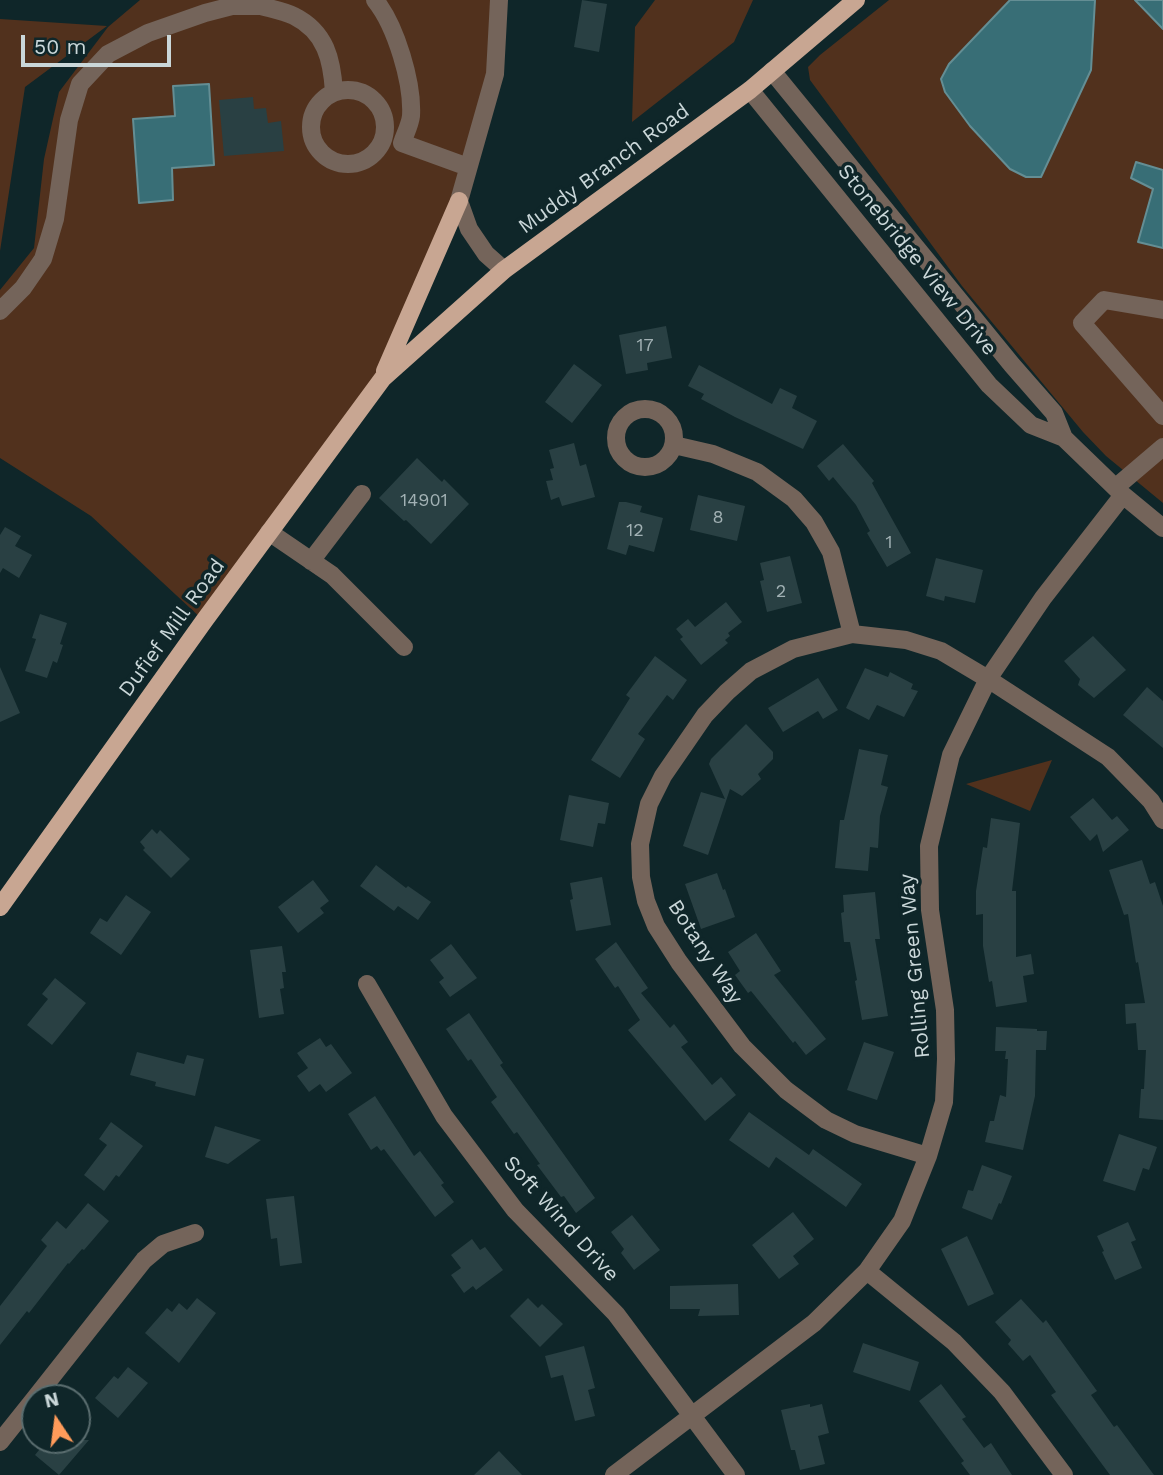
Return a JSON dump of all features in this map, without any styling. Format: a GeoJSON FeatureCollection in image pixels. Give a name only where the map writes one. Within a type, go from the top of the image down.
{"type":"FeatureCollection","features":[{"type":"Feature","properties":{"kind":"main road","name":"Muddy Branch Road"},"geometry":{"type":"LineString","coordinates":[[383,378],[504,270],[750,90],[856,0]]}},
{"type":"Feature","properties":{"kind":"main road"},"geometry":{"type":"LineString","coordinates":[[383,378],[459,201]]}},
{"type":"Feature","properties":{"kind":"main road","name":"Dufief Mill Road"},"geometry":{"type":"LineString","coordinates":[[0,906],[383,378]]}},
{"type":"Feature","properties":{"kind":"street"},"geometry":{"type":"LineString","coordinates":[[375,0],[396,37],[408,81],[411,118],[402,143]]}},
{"type":"Feature","properties":{"kind":"street"},"geometry":{"type":"LineString","coordinates":[[499,0],[495,74],[459,201],[469,229],[486,254],[504,270]]}},
{"type":"Feature","properties":{"kind":"street"},"geometry":{"type":"LineString","coordinates":[[0,310],[23,288],[43,260],[55,219],[69,120],[80,84],[108,54],[148,33],[205,13],[232,6],[262,3],[294,16],[315,31],[327,52],[334,92]]}},
{"type":"Feature","properties":{"kind":"street","name":"Stonebridge View Drive"},"geometry":{"type":"LineString","coordinates":[[772,71],[1054,413],[1065,438],[1119,491],[1163,528]]}},
{"type":"Feature","properties":{"kind":"street","name":"Stonebridge View Drive"},"geometry":{"type":"LineString","coordinates":[[750,90],[989,385],[1031,425],[1065,438]]}},
{"type":"Feature","properties":{"kind":"street"},"geometry":{"type":"LineString","coordinates":[[359,91],[379,106],[384,117],[382,142],[375,152],[354,163],[342,164],[330,160],[314,143],[310,131],[315,108],[334,92],[359,91]]}},
{"type":"Feature","properties":{"kind":"street"},"geometry":{"type":"LineString","coordinates":[[382,142],[402,143],[468,167]]}},
{"type":"Feature","properties":{"kind":"street"},"geometry":{"type":"LineString","coordinates":[[1163,310],[1104,300],[1082,323],[1163,416]]}},
{"type":"Feature","properties":{"kind":"street"},"geometry":{"type":"LineString","coordinates":[[674,445],[713,454],[757,472],[794,499],[814,522],[831,552],[852,634]]}},
{"type":"Feature","properties":{"kind":"street","name":"Rolling Green Way"},"geometry":{"type":"LineString","coordinates":[[614,1475],[814,1323],[867,1271],[902,1221],[928,1156],[944,1102],[945,1010],[930,910],[929,846],[951,755],[988,679],[1043,598],[1119,491],[1163,447]]}},
{"type":"Feature","properties":{"kind":"street"},"geometry":{"type":"LineString","coordinates":[[311,561],[362,494]]}},
{"type":"Feature","properties":{"kind":"street"},"geometry":{"type":"LineString","coordinates":[[269,533],[332,575],[404,647]]}},
{"type":"Feature","properties":{"kind":"street","name":"Botany Way"},"geometry":{"type":"LineString","coordinates":[[928,1156],[855,1134],[826,1120],[786,1090],[741,1046],[656,926],[646,901],[641,877],[640,844],[649,804],[663,776],[705,715],[751,671],[793,649],[852,634],[906,640],[941,651],[1108,757],[1151,801],[1163,820]]}},
{"type":"Feature","properties":{"kind":"street","name":"Soft Wind Drive"},"geometry":{"type":"LineString","coordinates":[[367,984],[444,1116],[515,1210],[616,1314],[736,1475]]}},
{"type":"Feature","properties":{"kind":"street"},"geometry":{"type":"LineString","coordinates":[[46,1384],[144,1260],[163,1244],[195,1233]]}},
{"type":"Feature","properties":{"kind":"street"},"geometry":{"type":"LineString","coordinates":[[867,1271],[964,1352],[1002,1392],[1064,1475]]}},
{"type":"Feature","properties":{"kind":"street"},"geometry":{"type":"LineString","coordinates":[[0,1443],[21,1416]]}},
{"type":"Feature","properties":{"kind":"shaded area"},"geometry":{"type":"Polygon","coordinates":[[[140,0],[499,0],[495,74],[459,201],[383,378],[204,621],[91,516],[0,458],[0,290],[34,248],[44,159],[59,92],[108,27],[140,0]]]}},
{"type":"Feature","properties":{"kind":"shaded area"},"geometry":{"type":"Polygon","coordinates":[[[655,0],[753,0],[734,42],[632,122],[635,27],[655,0]]]}},
{"type":"Feature","properties":{"kind":"shaded area"},"geometry":{"type":"Polygon","coordinates":[[[889,0],[1163,0],[1163,503],[1106,456],[1083,432],[962,286],[810,80],[808,67],[889,0]]]}},
{"type":"Feature","properties":{"kind":"shaded area"},"geometry":{"type":"Polygon","coordinates":[[[0,19],[107,26],[25,87],[0,251],[0,19]]]}},
{"type":"Feature","properties":{"kind":"shaded area"},"geometry":{"type":"Polygon","coordinates":[[[1052,760],[1030,811],[966,784],[1052,760]]]}},
{"type":"Feature","properties":{"kind":"water"},"geometry":{"type":"Polygon","coordinates":[[[1010,0],[1095,0],[1091,70],[1041,177],[1026,177],[1010,169],[970,126],[945,92],[941,79],[949,64],[1010,0]]]}},
{"type":"Feature","properties":{"kind":"water"},"geometry":{"type":"Polygon","coordinates":[[[1135,0],[1163,0],[1163,29],[1135,0]]]}},
{"type":"Feature","properties":{"kind":"water"},"geometry":{"type":"Polygon","coordinates":[[[209,84],[214,165],[172,168],[173,200],[139,203],[133,119],[175,116],[173,86],[209,84]]]}},
{"type":"Feature","properties":{"kind":"water"},"geometry":{"type":"Polygon","coordinates":[[[1136,162],[1163,170],[1163,248],[1138,242],[1153,189],[1131,178],[1136,162]]]}},
{"type":"Feature","properties":{"kind":"building"},"geometry":{"type":"Polygon","coordinates":[[[582,0],[607,4],[599,52],[574,47],[582,0]]]}},
{"type":"Feature","properties":{"kind":"building"},"geometry":{"type":"Polygon","coordinates":[[[253,97],[254,109],[266,108],[268,123],[281,121],[284,151],[224,156],[219,100],[253,97]]]}},
{"type":"Feature","properties":{"kind":"building"},"geometry":{"type":"Polygon","coordinates":[[[666,326],[672,358],[647,363],[648,370],[626,374],[619,335],[666,326]]]}},
{"type":"Feature","properties":{"kind":"building"},"geometry":{"type":"Polygon","coordinates":[[[574,364],[602,385],[572,423],[545,402],[574,364]]]}},
{"type":"Feature","properties":{"kind":"building"},"geometry":{"type":"Polygon","coordinates":[[[699,365],[772,404],[780,388],[797,396],[792,408],[817,421],[803,449],[701,399],[704,394],[688,386],[699,365]]]}},
{"type":"Feature","properties":{"kind":"building"},"geometry":{"type":"Polygon","coordinates":[[[574,443],[580,466],[586,464],[595,497],[562,506],[559,497],[551,500],[546,481],[553,480],[550,469],[554,468],[549,450],[574,443]]]}},
{"type":"Feature","properties":{"kind":"building"},"geometry":{"type":"Polygon","coordinates":[[[843,444],[874,481],[872,483],[911,553],[887,567],[867,533],[870,531],[856,505],[833,477],[829,481],[817,466],[843,444]]]}},
{"type":"Feature","properties":{"kind":"building"},"geometry":{"type":"Polygon","coordinates":[[[417,458],[442,482],[444,479],[469,504],[431,544],[379,498],[417,458]]]}},
{"type":"Feature","properties":{"kind":"building"},"geometry":{"type":"Polygon","coordinates":[[[698,495],[745,506],[737,541],[690,530],[698,495]]]}},
{"type":"Feature","properties":{"kind":"building"},"geometry":{"type":"Polygon","coordinates":[[[619,502],[642,506],[640,512],[663,518],[654,552],[629,545],[626,555],[607,549],[619,502]]]}},
{"type":"Feature","properties":{"kind":"building"},"geometry":{"type":"Polygon","coordinates":[[[5,527],[21,536],[15,546],[32,555],[19,578],[3,568],[0,573],[0,535],[5,527]]]}},
{"type":"Feature","properties":{"kind":"building"},"geometry":{"type":"Polygon","coordinates":[[[790,556],[802,603],[767,612],[760,581],[764,580],[760,563],[790,556]]]}},
{"type":"Feature","properties":{"kind":"building"},"geometry":{"type":"Polygon","coordinates":[[[936,558],[983,570],[975,603],[945,596],[944,601],[926,596],[936,558]]]}},
{"type":"Feature","properties":{"kind":"building"},"geometry":{"type":"Polygon","coordinates":[[[726,602],[742,622],[728,633],[730,636],[725,640],[728,643],[701,665],[680,639],[683,637],[676,629],[688,619],[695,627],[726,602]]]}},
{"type":"Feature","properties":{"kind":"building"},"geometry":{"type":"Polygon","coordinates":[[[40,614],[67,623],[57,663],[53,661],[47,678],[25,671],[36,639],[32,638],[40,614]]]}},
{"type":"Feature","properties":{"kind":"building"},"geometry":{"type":"Polygon","coordinates":[[[1093,636],[1126,670],[1094,698],[1078,685],[1080,679],[1064,661],[1093,636]]]}},
{"type":"Feature","properties":{"kind":"building"},"geometry":{"type":"Polygon","coordinates":[[[655,656],[687,680],[673,700],[667,695],[638,734],[645,739],[620,778],[591,760],[630,698],[626,695],[655,656]]]}},
{"type":"Feature","properties":{"kind":"building"},"geometry":{"type":"Polygon","coordinates":[[[0,667],[20,713],[0,722],[0,667]]]}},
{"type":"Feature","properties":{"kind":"building"},"geometry":{"type":"Polygon","coordinates":[[[865,668],[888,677],[890,672],[913,684],[911,689],[918,691],[904,717],[877,705],[869,720],[846,708],[865,668]]]}},
{"type":"Feature","properties":{"kind":"building"},"geometry":{"type":"Polygon","coordinates":[[[818,678],[838,710],[823,719],[818,711],[783,732],[768,708],[818,678]]]}},
{"type":"Feature","properties":{"kind":"building"},"geometry":{"type":"Polygon","coordinates":[[[1147,687],[1163,701],[1163,748],[1123,715],[1147,687]]]}},
{"type":"Feature","properties":{"kind":"building"},"geometry":{"type":"Polygon","coordinates":[[[746,724],[773,752],[773,759],[758,774],[761,779],[742,796],[730,789],[708,855],[683,846],[701,792],[725,799],[709,764],[746,724]]]}},
{"type":"Feature","properties":{"kind":"building"},"geometry":{"type":"Polygon","coordinates":[[[859,749],[888,755],[881,785],[888,787],[880,816],[878,848],[870,847],[868,871],[835,868],[840,820],[844,820],[859,749]]]}},
{"type":"Feature","properties":{"kind":"building"},"geometry":{"type":"Polygon","coordinates":[[[569,795],[609,803],[605,824],[598,823],[593,847],[560,840],[569,795]]]}},
{"type":"Feature","properties":{"kind":"building"},"geometry":{"type":"Polygon","coordinates":[[[1093,798],[1112,820],[1117,816],[1129,830],[1103,852],[1097,834],[1090,841],[1070,817],[1093,798]]]}},
{"type":"Feature","properties":{"kind":"building"},"geometry":{"type":"Polygon","coordinates":[[[991,818],[1020,823],[1012,891],[1016,891],[1016,957],[1031,954],[1034,974],[1023,976],[1027,1002],[996,1007],[983,946],[983,914],[976,915],[976,891],[983,847],[987,848],[991,818]]]}},
{"type":"Feature","properties":{"kind":"building"},"geometry":{"type":"Polygon","coordinates":[[[152,829],[157,834],[160,830],[190,859],[171,878],[143,850],[145,848],[140,842],[152,829]]]}},
{"type":"Feature","properties":{"kind":"building"},"geometry":{"type":"Polygon","coordinates":[[[1142,860],[1150,884],[1155,882],[1163,906],[1163,1120],[1139,1118],[1146,1050],[1138,1050],[1136,1023],[1126,1024],[1125,1004],[1145,1003],[1128,914],[1124,915],[1109,870],[1142,860]]]}},
{"type":"Feature","properties":{"kind":"building"},"geometry":{"type":"Polygon","coordinates":[[[376,865],[406,888],[408,886],[431,902],[418,920],[398,906],[394,911],[360,886],[376,865]]]}},
{"type":"Feature","properties":{"kind":"building"},"geometry":{"type":"Polygon","coordinates":[[[717,873],[735,917],[701,929],[685,884],[717,873]]]}},
{"type":"Feature","properties":{"kind":"building"},"geometry":{"type":"Polygon","coordinates":[[[602,877],[611,925],[576,931],[570,900],[573,899],[570,883],[602,877]]]}},
{"type":"Feature","properties":{"kind":"building"},"geometry":{"type":"Polygon","coordinates":[[[313,880],[329,901],[320,908],[324,913],[298,933],[278,907],[313,880]]]}},
{"type":"Feature","properties":{"kind":"building"},"geometry":{"type":"Polygon","coordinates":[[[875,892],[880,939],[875,939],[888,1016],[862,1020],[850,942],[844,942],[841,913],[844,912],[843,895],[875,892]]]}},
{"type":"Feature","properties":{"kind":"building"},"geometry":{"type":"Polygon","coordinates":[[[126,895],[151,912],[121,955],[90,933],[100,918],[107,922],[126,895]]]}},
{"type":"Feature","properties":{"kind":"building"},"geometry":{"type":"Polygon","coordinates":[[[756,933],[781,971],[774,975],[826,1039],[806,1055],[751,991],[748,993],[735,975],[740,971],[728,952],[756,933]]]}},
{"type":"Feature","properties":{"kind":"building"},"geometry":{"type":"Polygon","coordinates":[[[616,942],[648,988],[641,993],[670,1028],[674,1024],[688,1042],[681,1047],[712,1085],[721,1077],[736,1095],[705,1121],[628,1030],[640,1020],[618,986],[615,988],[595,959],[616,942]]]}},
{"type":"Feature","properties":{"kind":"building"},"geometry":{"type":"Polygon","coordinates":[[[451,944],[477,978],[450,997],[439,982],[444,978],[430,960],[451,944]]]}},
{"type":"Feature","properties":{"kind":"building"},"geometry":{"type":"Polygon","coordinates":[[[282,946],[286,972],[282,972],[284,988],[280,989],[284,1014],[259,1018],[250,950],[282,946]]]}},
{"type":"Feature","properties":{"kind":"building"},"geometry":{"type":"Polygon","coordinates":[[[55,978],[86,1003],[52,1045],[27,1025],[48,999],[42,994],[55,978]]]}},
{"type":"Feature","properties":{"kind":"building"},"geometry":{"type":"Polygon","coordinates":[[[469,1013],[503,1063],[500,1065],[595,1198],[576,1213],[537,1165],[540,1164],[517,1132],[514,1134],[491,1102],[497,1097],[446,1029],[469,1013]]]}},
{"type":"Feature","properties":{"kind":"building"},"geometry":{"type":"Polygon","coordinates":[[[996,1027],[1047,1031],[1046,1050],[1036,1050],[1035,1096],[1023,1150],[985,1142],[990,1121],[994,1121],[1000,1095],[1006,1097],[1008,1059],[1005,1059],[1006,1051],[995,1051],[996,1027]]]}},
{"type":"Feature","properties":{"kind":"building"},"geometry":{"type":"Polygon","coordinates":[[[320,1038],[326,1047],[331,1044],[352,1073],[326,1092],[320,1084],[309,1092],[297,1076],[308,1068],[297,1053],[320,1038]]]}},
{"type":"Feature","properties":{"kind":"building"},"geometry":{"type":"Polygon","coordinates":[[[864,1042],[894,1052],[877,1100],[847,1090],[864,1042]]]}},
{"type":"Feature","properties":{"kind":"building"},"geometry":{"type":"Polygon","coordinates":[[[137,1052],[184,1064],[187,1055],[204,1059],[195,1096],[155,1086],[156,1082],[130,1075],[137,1052]]]}},
{"type":"Feature","properties":{"kind":"building"},"geometry":{"type":"Polygon","coordinates":[[[375,1096],[414,1156],[420,1151],[444,1183],[441,1185],[454,1202],[435,1217],[384,1149],[381,1151],[377,1146],[371,1150],[348,1114],[375,1096]]]}},
{"type":"Feature","properties":{"kind":"building"},"geometry":{"type":"Polygon","coordinates":[[[749,1112],[809,1155],[813,1149],[862,1184],[846,1207],[776,1157],[769,1168],[729,1140],[749,1112]]]}},
{"type":"Feature","properties":{"kind":"building"},"geometry":{"type":"Polygon","coordinates":[[[111,1122],[143,1146],[119,1177],[116,1175],[104,1191],[84,1175],[107,1145],[99,1139],[111,1122]]]}},
{"type":"Feature","properties":{"kind":"building"},"geometry":{"type":"Polygon","coordinates":[[[215,1126],[261,1140],[228,1164],[205,1157],[215,1126]]]}},
{"type":"Feature","properties":{"kind":"building"},"geometry":{"type":"Polygon","coordinates":[[[1119,1134],[1157,1147],[1149,1170],[1143,1168],[1135,1191],[1103,1181],[1119,1134]]]}},
{"type":"Feature","properties":{"kind":"building"},"geometry":{"type":"Polygon","coordinates":[[[982,1165],[1012,1176],[992,1220],[962,1208],[968,1190],[973,1191],[982,1165]]]}},
{"type":"Feature","properties":{"kind":"building"},"geometry":{"type":"Polygon","coordinates":[[[294,1196],[302,1263],[280,1266],[277,1238],[271,1239],[266,1199],[294,1196]]]}},
{"type":"Feature","properties":{"kind":"building"},"geometry":{"type":"Polygon","coordinates":[[[88,1203],[109,1221],[84,1250],[68,1263],[0,1345],[0,1306],[47,1246],[41,1240],[57,1221],[66,1229],[88,1203]]]}},
{"type":"Feature","properties":{"kind":"building"},"geometry":{"type":"Polygon","coordinates":[[[793,1212],[814,1239],[793,1256],[799,1264],[779,1279],[752,1245],[793,1212]]]}},
{"type":"Feature","properties":{"kind":"building"},"geometry":{"type":"Polygon","coordinates":[[[632,1215],[660,1250],[634,1270],[621,1253],[624,1249],[611,1232],[632,1215]]]}},
{"type":"Feature","properties":{"kind":"building"},"geometry":{"type":"Polygon","coordinates":[[[1128,1222],[1136,1240],[1131,1242],[1142,1268],[1115,1280],[1097,1236],[1128,1222]]]}},
{"type":"Feature","properties":{"kind":"building"},"geometry":{"type":"Polygon","coordinates":[[[967,1236],[994,1294],[968,1306],[941,1249],[967,1236]]]}},
{"type":"Feature","properties":{"kind":"building"},"geometry":{"type":"Polygon","coordinates":[[[472,1239],[480,1250],[485,1247],[503,1270],[476,1290],[473,1286],[464,1293],[451,1275],[461,1268],[451,1255],[472,1239]]]}},
{"type":"Feature","properties":{"kind":"building"},"geometry":{"type":"Polygon","coordinates":[[[738,1284],[739,1315],[698,1316],[700,1309],[670,1309],[670,1286],[738,1284]]]}},
{"type":"Feature","properties":{"kind":"building"},"geometry":{"type":"Polygon","coordinates":[[[197,1298],[216,1313],[179,1363],[145,1333],[167,1308],[172,1312],[179,1303],[187,1310],[197,1298]]]}},
{"type":"Feature","properties":{"kind":"building"},"geometry":{"type":"Polygon","coordinates":[[[528,1298],[538,1308],[542,1304],[563,1324],[540,1347],[510,1316],[528,1298]]]}},
{"type":"Feature","properties":{"kind":"building"},"geometry":{"type":"Polygon","coordinates":[[[1021,1299],[1043,1323],[1046,1320],[1097,1391],[1091,1395],[1154,1475],[1110,1475],[1051,1395],[1056,1392],[1030,1355],[1023,1361],[1008,1344],[1011,1340],[995,1322],[1021,1299]]]}},
{"type":"Feature","properties":{"kind":"building"},"geometry":{"type":"Polygon","coordinates":[[[863,1343],[919,1362],[910,1391],[853,1372],[863,1343]]]}},
{"type":"Feature","properties":{"kind":"building"},"geometry":{"type":"Polygon","coordinates":[[[584,1346],[595,1388],[588,1390],[595,1416],[575,1421],[563,1375],[551,1378],[545,1356],[584,1346]]]}},
{"type":"Feature","properties":{"kind":"building"},"geometry":{"type":"Polygon","coordinates":[[[128,1367],[148,1383],[118,1418],[95,1398],[114,1376],[118,1379],[128,1367]]]}},
{"type":"Feature","properties":{"kind":"building"},"geometry":{"type":"Polygon","coordinates":[[[941,1384],[966,1417],[962,1419],[984,1448],[991,1443],[1012,1475],[970,1475],[961,1463],[964,1461],[919,1401],[941,1384]]]}},
{"type":"Feature","properties":{"kind":"building"},"geometry":{"type":"Polygon","coordinates":[[[810,1404],[810,1407],[822,1404],[829,1433],[818,1436],[825,1464],[800,1470],[795,1450],[791,1450],[781,1410],[810,1404]]]}},
{"type":"Feature","properties":{"kind":"building"},"geometry":{"type":"Polygon","coordinates":[[[499,1451],[522,1475],[474,1475],[499,1451]]]}},
{"type":"Feature","properties":{"kind":"building"},"geometry":{"type":"Polygon","coordinates":[[[36,1454],[77,1454],[59,1475],[36,1454]]]}}]}
